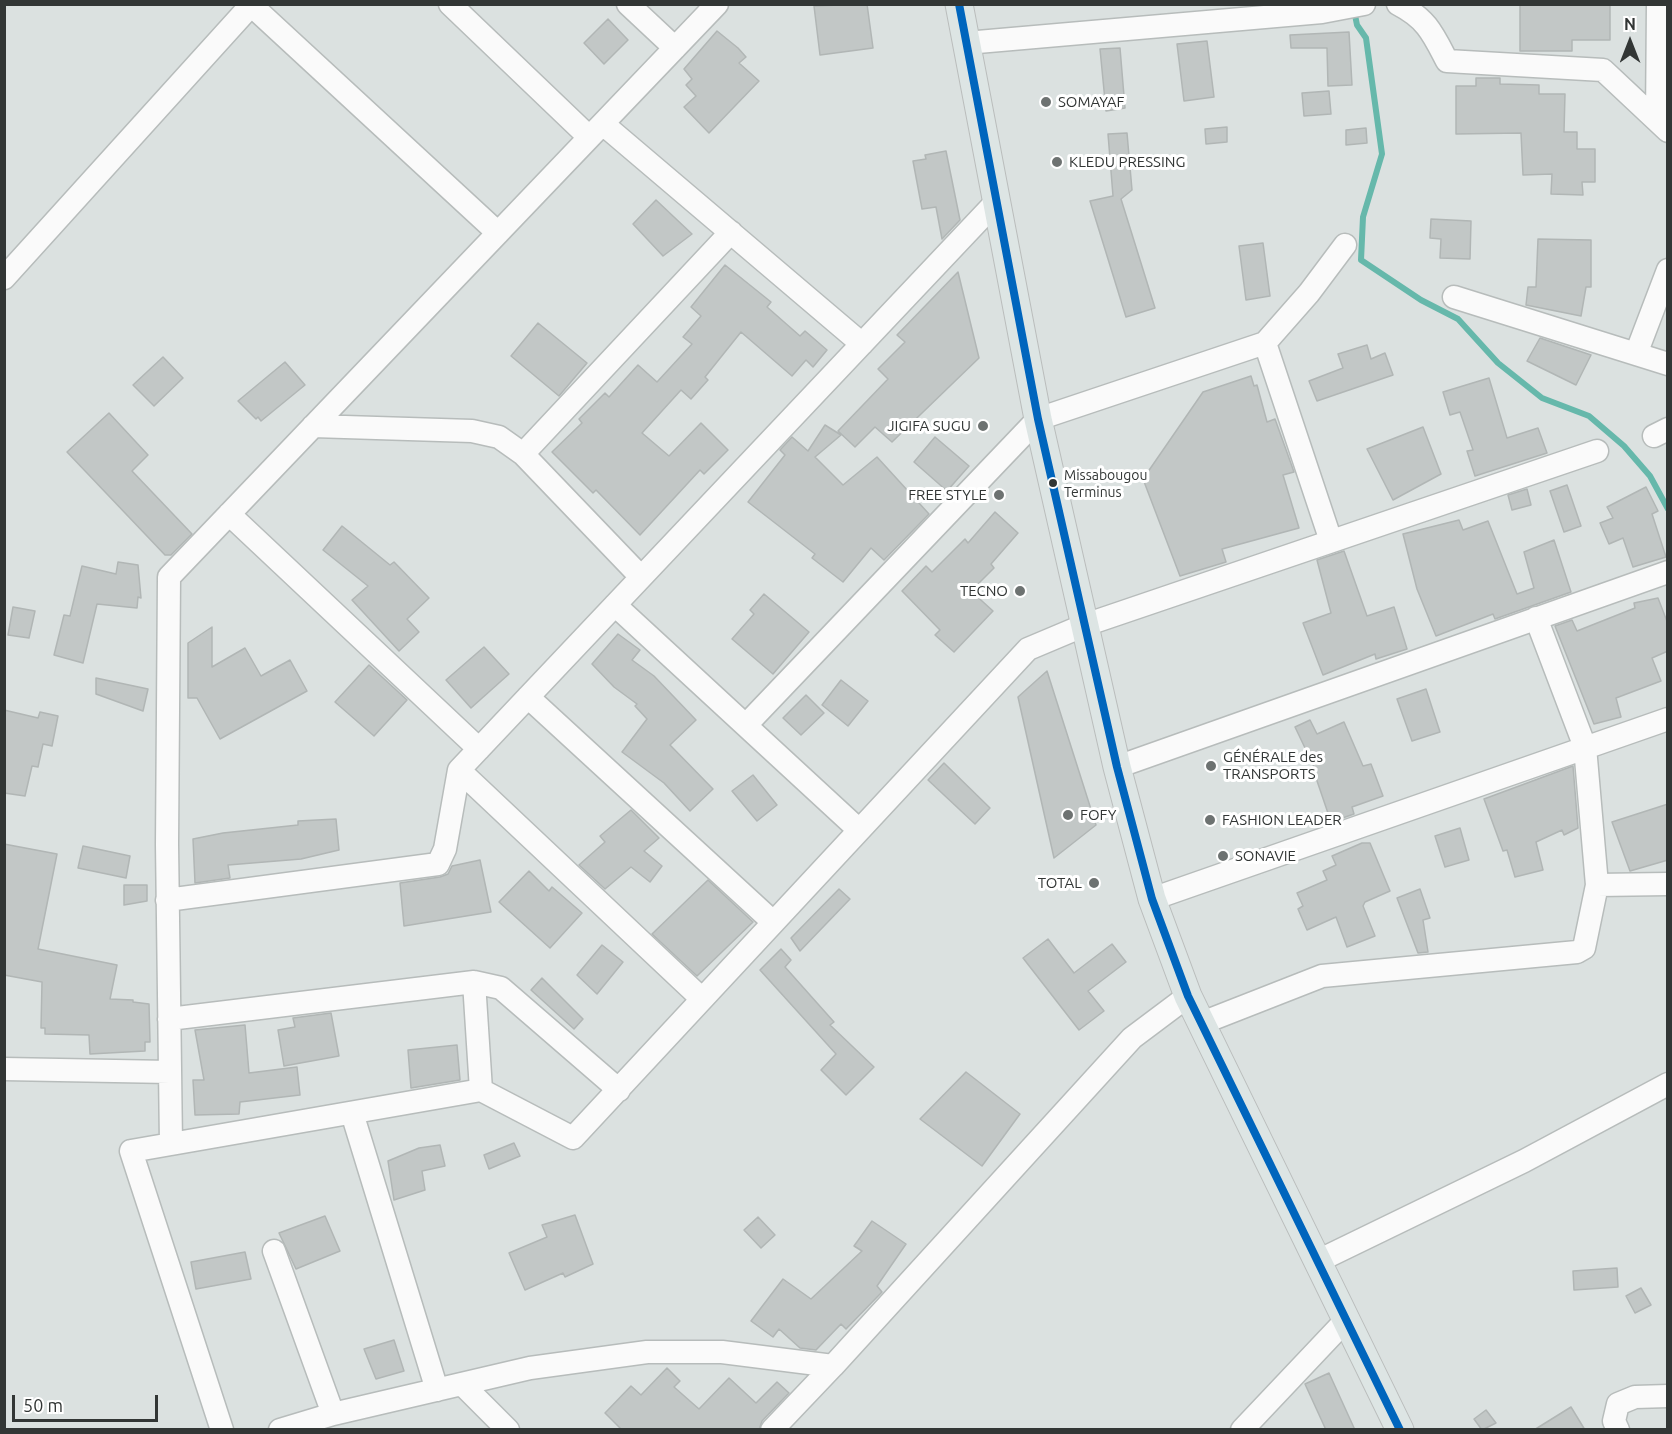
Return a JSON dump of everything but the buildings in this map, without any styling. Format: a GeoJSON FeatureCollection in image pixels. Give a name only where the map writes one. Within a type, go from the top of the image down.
{"type":"FeatureCollection","features":[{"type":"Feature","properties":{"kind":"main road"},"geometry":{"type":"LineString","coordinates":[[959,4],[1038,419],[1117,766],[1152,899],[1188,996],[1400,1430]]}},
{"type":"Feature","properties":{"kind":"street"},"geometry":{"type":"LineString","coordinates":[[450,4],[596,130],[731,232],[862,344]]}},
{"type":"Feature","properties":{"kind":"street"},"geometry":{"type":"LineString","coordinates":[[628,4],[675,48]]}},
{"type":"Feature","properties":{"kind":"street"},"geometry":{"type":"LineString","coordinates":[[171,1143],[168,900],[169,577],[717,4]]}},
{"type":"Feature","properties":{"kind":"street"},"geometry":{"type":"LineString","coordinates":[[966,43],[1322,12],[1364,4]]}},
{"type":"Feature","properties":{"kind":"street"},"geometry":{"type":"LineString","coordinates":[[1398,4],[1414,13],[1430,27],[1448,61],[1604,70],[1662,125]]}},
{"type":"Feature","properties":{"kind":"street"},"geometry":{"type":"LineString","coordinates":[[1658,4],[1662,125]]}},
{"type":"Feature","properties":{"kind":"street"},"geometry":{"type":"LineString","coordinates":[[4,278],[251,5],[498,233]]}},
{"type":"Feature","properties":{"kind":"street"},"geometry":{"type":"LineString","coordinates":[[168,900],[438,864],[445,849],[459,770],[996,202]]}},
{"type":"Feature","properties":{"kind":"street"},"geometry":{"type":"LineString","coordinates":[[522,454],[731,232]]}},
{"type":"Feature","properties":{"kind":"street"},"geometry":{"type":"LineString","coordinates":[[746,725],[1038,419],[1265,343],[1309,293],[1345,245]]}},
{"type":"Feature","properties":{"kind":"street"},"geometry":{"type":"LineString","coordinates":[[1636,354],[1668,270]]}},
{"type":"Feature","properties":{"kind":"street"},"geometry":{"type":"LineString","coordinates":[[1454,297],[1668,364]]}},
{"type":"Feature","properties":{"kind":"street"},"geometry":{"type":"LineString","coordinates":[[1265,343],[1331,541]]}},
{"type":"Feature","properties":{"kind":"street"},"geometry":{"type":"LineString","coordinates":[[313,426],[472,430],[499,437],[522,454],[641,577]]}},
{"type":"Feature","properties":{"kind":"street"},"geometry":{"type":"LineString","coordinates":[[222,1430],[131,1151],[481,1090],[573,1138],[1028,649],[1085,624],[1597,451]]}},
{"type":"Feature","properties":{"kind":"street"},"geometry":{"type":"LineString","coordinates":[[229,514],[479,749]]}},
{"type":"Feature","properties":{"kind":"street"},"geometry":{"type":"LineString","coordinates":[[1117,766],[1668,572]]}},
{"type":"Feature","properties":{"kind":"street"},"geometry":{"type":"LineString","coordinates":[[615,605],[860,830]]}},
{"type":"Feature","properties":{"kind":"street"},"geometry":{"type":"LineString","coordinates":[[1202,1023],[1322,976],[1577,952],[1584,948],[1597,885],[1585,747],[1536,618]]}},
{"type":"Feature","properties":{"kind":"street"},"geometry":{"type":"LineString","coordinates":[[528,697],[773,922]]}},
{"type":"Feature","properties":{"kind":"street"},"geometry":{"type":"LineString","coordinates":[[1152,899],[1668,719]]}},
{"type":"Feature","properties":{"kind":"street"},"geometry":{"type":"LineString","coordinates":[[459,770],[702,999]]}},
{"type":"Feature","properties":{"kind":"street"},"geometry":{"type":"LineString","coordinates":[[1597,885],[1668,884]]}},
{"type":"Feature","properties":{"kind":"street"},"geometry":{"type":"LineString","coordinates":[[169,1019],[474,982],[501,988],[619,1090]]}},
{"type":"Feature","properties":{"kind":"street"},"geometry":{"type":"LineString","coordinates":[[474,982],[481,1090]]}},
{"type":"Feature","properties":{"kind":"street"},"geometry":{"type":"LineString","coordinates":[[772,1430],[1132,1038],[1188,996]]}},
{"type":"Feature","properties":{"kind":"street"},"geometry":{"type":"LineString","coordinates":[[4,1069],[170,1072]]}},
{"type":"Feature","properties":{"kind":"street"},"geometry":{"type":"LineString","coordinates":[[1318,1261],[1524,1161],[1668,1084]]}},
{"type":"Feature","properties":{"kind":"street"},"geometry":{"type":"LineString","coordinates":[[352,1113],[437,1390]]}},
{"type":"Feature","properties":{"kind":"street"},"geometry":{"type":"LineString","coordinates":[[274,1251],[333,1414]]}},
{"type":"Feature","properties":{"kind":"street"},"geometry":{"type":"LineString","coordinates":[[1242,1430],[1347,1319]]}},
{"type":"Feature","properties":{"kind":"street"},"geometry":{"type":"LineString","coordinates":[[280,1430],[333,1414],[530,1368],[647,1352],[722,1352],[833,1366]]}},
{"type":"Feature","properties":{"kind":"street"},"geometry":{"type":"LineString","coordinates":[[462,1384],[508,1430]]}},
{"type":"Feature","properties":{"kind":"street"},"geometry":{"type":"LineString","coordinates":[[1618,1430],[1614,1421],[1618,1404],[1635,1397],[1668,1396]]}},
{"type":"Feature","properties":{"kind":"waterway"},"geometry":{"type":"LineString","coordinates":[[1354,10],[1357,25],[1366,38],[1382,154],[1363,217],[1361,260],[1421,300],[1458,319],[1498,363],[1542,398],[1589,416],[1624,446],[1650,476],[1668,509]]}},
{"type":"Feature","properties":{"kind":"transit line"},"geometry":{"type":"LineString","coordinates":[[959,4],[1038,419],[1117,767],[1152,899],[1188,996],[1400,1430]]}},
{"type":"Feature","properties":{"kind":"place","name":"SOMAYAF"},"geometry":{"type":"Point","coordinates":[1046,102]}},
{"type":"Feature","properties":{"kind":"place","name":"KLEDU PRESSING"},"geometry":{"type":"Point","coordinates":[1057,162]}},
{"type":"Feature","properties":{"kind":"place","name":"JIGIFA SUGU"},"geometry":{"type":"Point","coordinates":[983,426]}},
{"type":"Feature","properties":{"kind":"place","name":"Missabougou Terminus"},"geometry":{"type":"Point","coordinates":[1053,483]}},
{"type":"Feature","properties":{"kind":"place","name":"FREE STYLE"},"geometry":{"type":"Point","coordinates":[999,495]}},
{"type":"Feature","properties":{"kind":"place","name":"TECNO"},"geometry":{"type":"Point","coordinates":[1020,591]}},
{"type":"Feature","properties":{"kind":"place","name":"GÉNÉRALE des TRANSPORTS"},"geometry":{"type":"Point","coordinates":[1211,766]}},
{"type":"Feature","properties":{"kind":"place","name":"FOFY"},"geometry":{"type":"Point","coordinates":[1068,815]}},
{"type":"Feature","properties":{"kind":"place","name":"FASHION LEADER"},"geometry":{"type":"Point","coordinates":[1210,820]}},
{"type":"Feature","properties":{"kind":"place","name":"SONAVIE"},"geometry":{"type":"Point","coordinates":[1223,856]}},
{"type":"Feature","properties":{"kind":"place","name":"TOTAL"},"geometry":{"type":"Point","coordinates":[1094,883]}}]}
